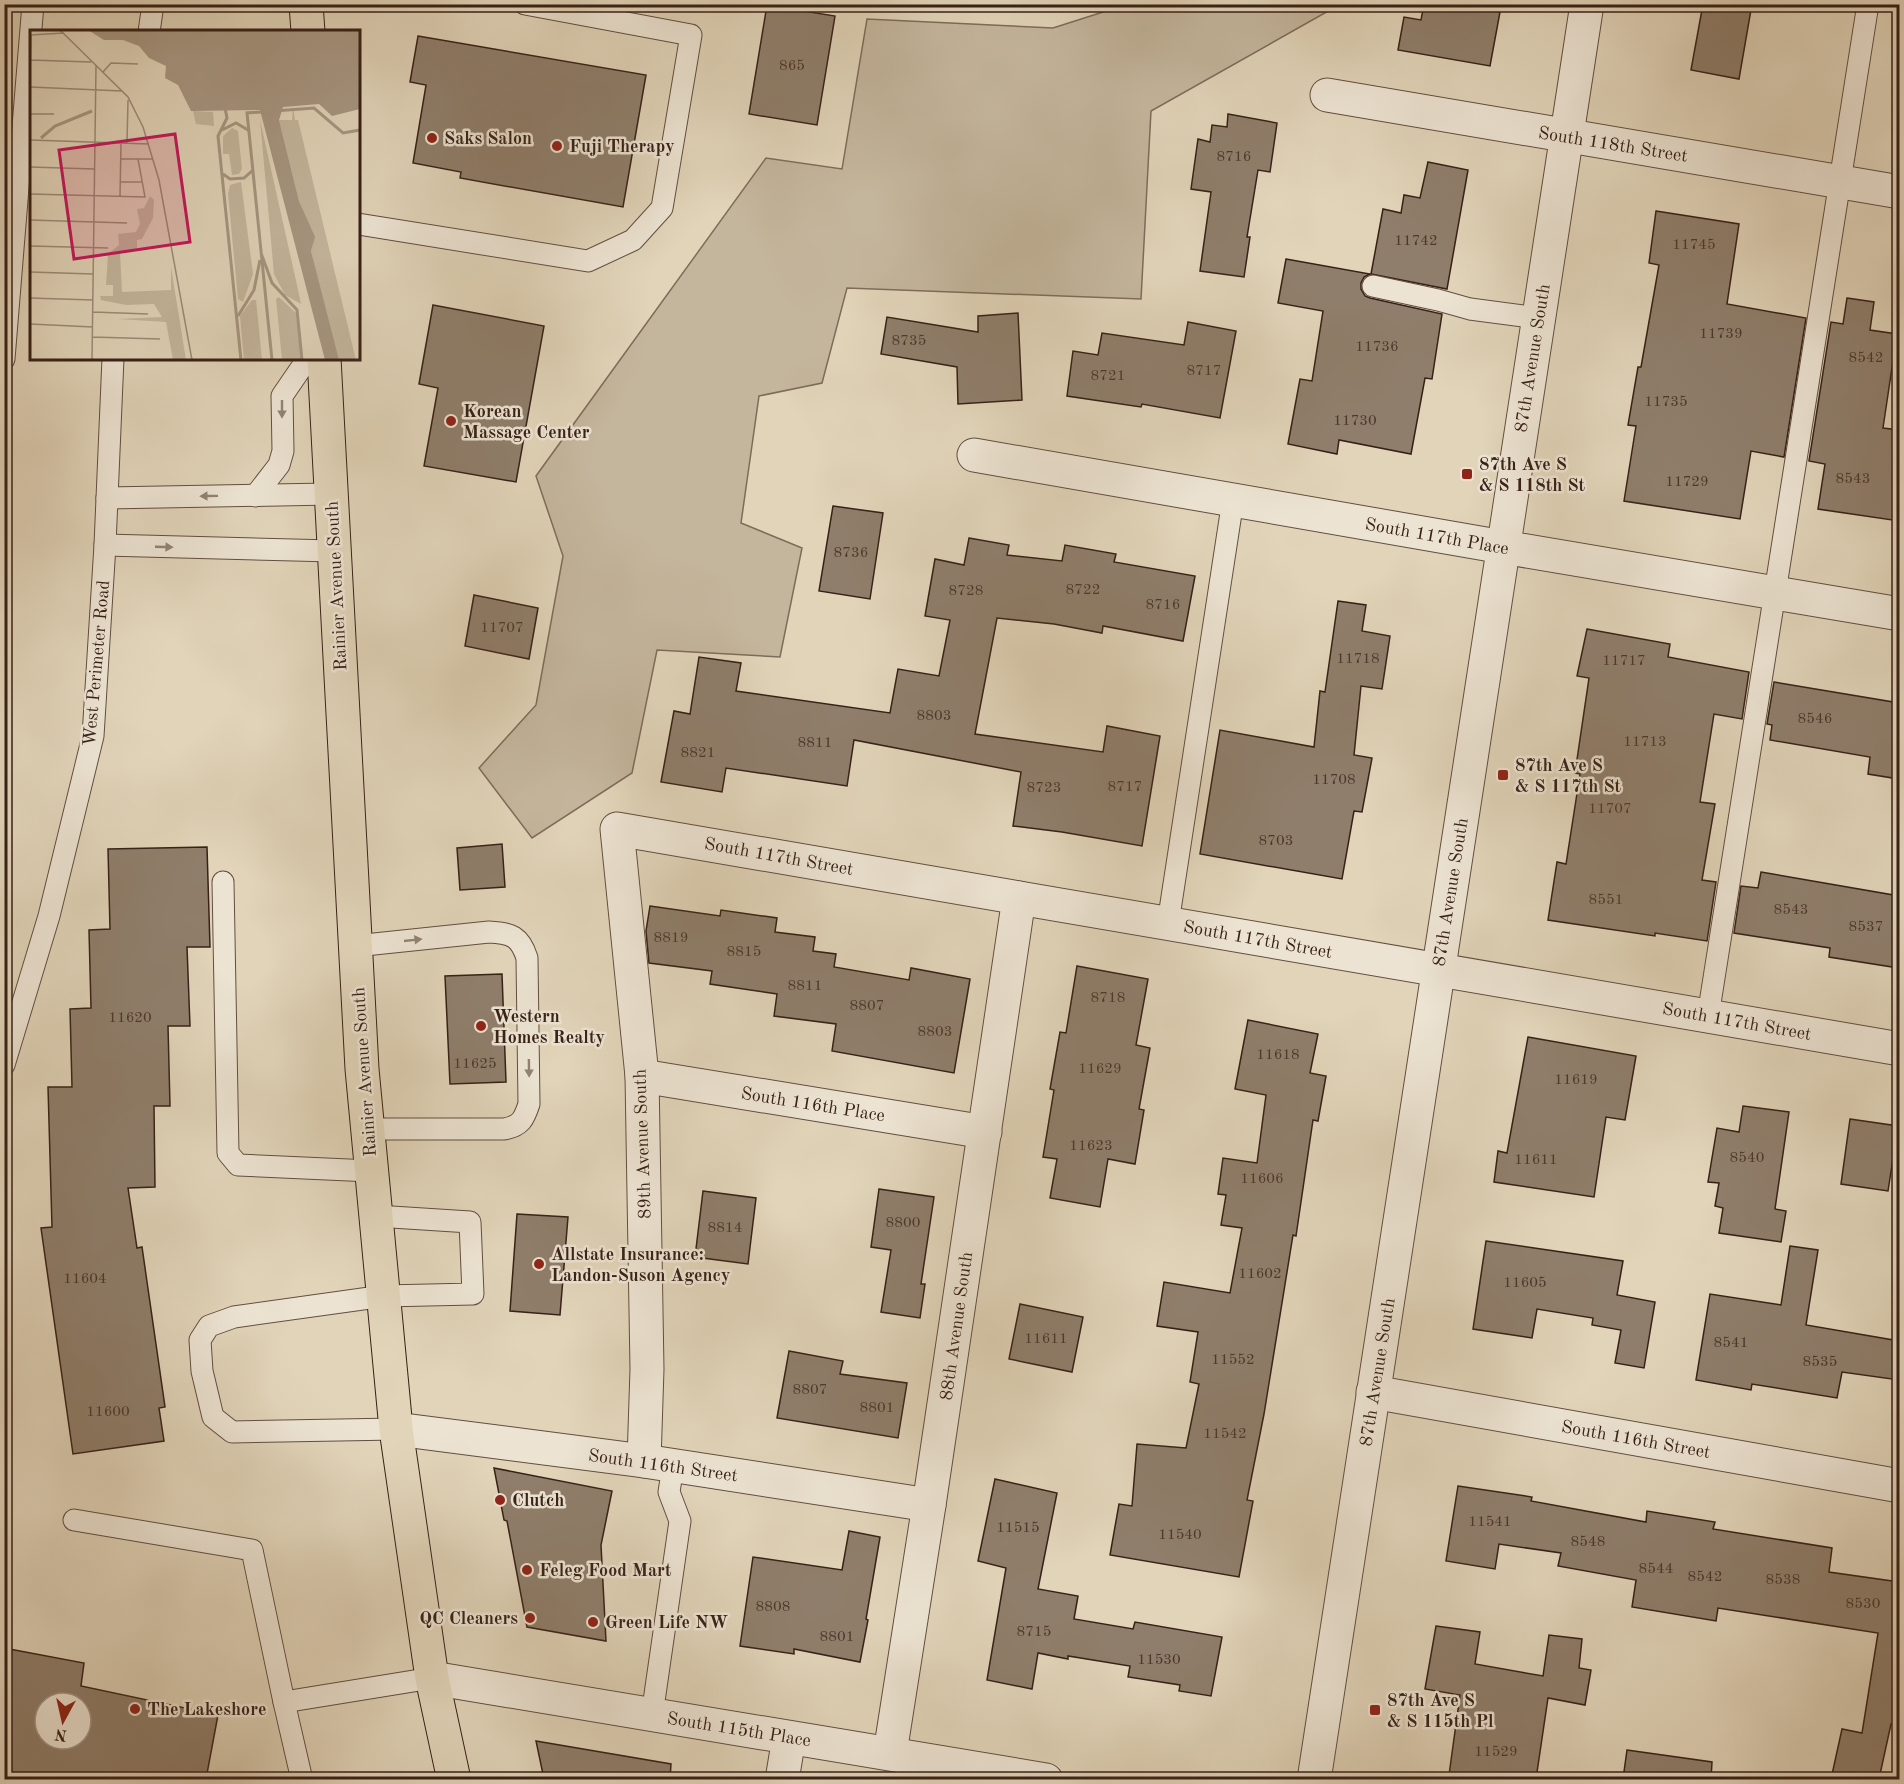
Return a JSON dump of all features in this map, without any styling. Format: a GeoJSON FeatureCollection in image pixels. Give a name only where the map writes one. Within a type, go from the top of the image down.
{"type":"FeatureCollection","features":[{"type":"Feature","properties":{"kind":"main road"},"geometry":{"type":"LineString","coordinates":[[306,4],[308,30]]}},
{"type":"Feature","properties":{"kind":"main road","name":"Rainier Avenue South"},"geometry":{"type":"LineString","coordinates":[[324,360],[362,1070],[371,1171],[396,1429],[432,1678],[454,1779]]}},
{"type":"Feature","properties":{"kind":"street","name":"87th Avenue South"},"geometry":{"type":"LineString","coordinates":[[1314,1779],[1587,4]]}},
{"type":"Feature","properties":{"kind":"street","name":"South 118th Street"},"geometry":{"type":"LineString","coordinates":[[1327,95],[1899,192]]}},
{"type":"Feature","properties":{"kind":"street","name":"South 117th Place"},"geometry":{"type":"LineString","coordinates":[[975,455],[1899,614]]}},
{"type":"Feature","properties":{"kind":"street","name":"South 117th Street"},"geometry":{"type":"LineString","coordinates":[[617,829],[1899,1049]]}},
{"type":"Feature","properties":{"kind":"street","name":"89th Avenue South"},"geometry":{"type":"LineString","coordinates":[[617,829],[642,1076],[647,1369],[658,1463]]}},
{"type":"Feature","properties":{"kind":"street","name":"88th Avenue South"},"geometry":{"type":"LineString","coordinates":[[890,1753],[1019,898]]}},
{"type":"Feature","properties":{"kind":"street","name":"South 116th Place"},"geometry":{"type":"LineString","coordinates":[[642,1076],[985,1132]]}},
{"type":"Feature","properties":{"kind":"street","name":"South 116th Street"},"geometry":{"type":"LineString","coordinates":[[1373,1392],[1899,1486]]}},
{"type":"Feature","properties":{"kind":"street","name":"South 116th Street"},"geometry":{"type":"LineString","coordinates":[[396,1429],[658,1463],[929,1505]]}},
{"type":"Feature","properties":{"kind":"street","name":"South 115th Place"},"geometry":{"type":"LineString","coordinates":[[432,1678],[1040,1779]]}},
{"type":"Feature","properties":{"kind":"street"},"geometry":{"type":"LineString","coordinates":[[782,1779],[789,1738]]}},
{"type":"Feature","properties":{"kind":"lane"},"geometry":{"type":"LineString","coordinates":[[31,30],[33,4]]}},
{"type":"Feature","properties":{"kind":"lane"},"geometry":{"type":"LineString","coordinates":[[149,30],[153,4]]}},
{"type":"Feature","properties":{"kind":"lane"},"geometry":{"type":"LineString","coordinates":[[360,224],[588,261],[633,240],[662,208],[691,35],[525,4]]}},
{"type":"Feature","properties":{"kind":"lane"},"geometry":{"type":"LineString","coordinates":[[1708,1016],[1869,4]]}},
{"type":"Feature","properties":{"kind":"lane"},"geometry":{"type":"LineString","coordinates":[[4,359],[30,42]]}},
{"type":"Feature","properties":{"kind":"lane"},"geometry":{"type":"LineString","coordinates":[[1373,286],[1470,309],[1538,318]]}},
{"type":"Feature","properties":{"kind":"lane","name":"West Perimeter Road"},"geometry":{"type":"LineString","coordinates":[[4,1065],[49,916],[93,736],[105,545],[113,360]]}},
{"type":"Feature","properties":{"kind":"lane"},"geometry":{"type":"LineString","coordinates":[[255,496],[279,465],[283,451],[282,396],[307,360]]}},
{"type":"Feature","properties":{"kind":"lane"},"geometry":{"type":"LineString","coordinates":[[107,498],[331,494]]}},
{"type":"Feature","properties":{"kind":"lane"},"geometry":{"type":"LineString","coordinates":[[1168,923],[1233,500]]}},
{"type":"Feature","properties":{"kind":"lane"},"geometry":{"type":"LineString","coordinates":[[105,545],[333,551]]}},
{"type":"Feature","properties":{"kind":"lane"},"geometry":{"type":"LineString","coordinates":[[223,882],[228,1152],[238,1165],[371,1171]]}},
{"type":"Feature","properties":{"kind":"lane"},"geometry":{"type":"LineString","coordinates":[[355,946],[489,932],[514,936],[527,958],[530,1104],[516,1127],[504,1129],[368,1129]]}},
{"type":"Feature","properties":{"kind":"lane"},"geometry":{"type":"LineString","coordinates":[[376,1216],[470,1222],[473,1294],[384,1296],[234,1317],[209,1326],[200,1340],[202,1371],[213,1417],[232,1432],[396,1429]]}},
{"type":"Feature","properties":{"kind":"lane"},"geometry":{"type":"LineString","coordinates":[[652,1715],[680,1521],[658,1463]]}},
{"type":"Feature","properties":{"kind":"lane"},"geometry":{"type":"LineString","coordinates":[[74,1520],[252,1550],[302,1779]]}},
{"type":"Feature","properties":{"kind":"lane"},"geometry":{"type":"LineString","coordinates":[[284,1702],[432,1678]]}},
{"type":"Feature","properties":{"kind":"shaded area"},"geometry":{"type":"Polygon","coordinates":[[[1125,5],[1339,5],[1151,111],[1141,299],[847,288],[822,383],[759,396],[741,523],[802,548],[780,657],[657,650],[632,773],[532,838],[479,768],[536,705],[563,556],[536,476],[766,158],[842,169],[867,19],[1053,28],[1125,5]]]}},
{"type":"Feature","properties":{"kind":"building"},"geometry":{"type":"Polygon","coordinates":[[[1424,4],[1462,4],[1500,12],[1490,66],[1398,50],[1404,17],[1421,20],[1424,4]]]}},
{"type":"Feature","properties":{"kind":"building"},"geometry":{"type":"Polygon","coordinates":[[[1703,4],[1752,4],[1739,79],[1691,70],[1703,4]]]}},
{"type":"Feature","properties":{"kind":"building"},"geometry":{"type":"Polygon","coordinates":[[[767,5],[835,16],[817,125],[749,114],[767,5]]]}},
{"type":"Feature","properties":{"kind":"building"},"geometry":{"type":"Polygon","coordinates":[[[418,36],[646,75],[623,207],[460,178],[461,172],[413,163],[426,85],[410,82],[418,36]]]}},
{"type":"Feature","properties":{"kind":"building"},"geometry":{"type":"Polygon","coordinates":[[[1228,114],[1277,123],[1270,172],[1258,170],[1247,237],[1250,237],[1244,277],[1200,271],[1211,192],[1191,189],[1198,139],[1210,142],[1212,125],[1227,127],[1228,114]]]}},
{"type":"Feature","properties":{"kind":"building"},"geometry":{"type":"Polygon","coordinates":[[[1428,162],[1468,170],[1447,289],[1371,274],[1383,209],[1401,213],[1404,195],[1420,198],[1428,162]]]}},
{"type":"Feature","properties":{"kind":"building"},"geometry":{"type":"Polygon","coordinates":[[[1656,211],[1739,224],[1727,304],[1806,318],[1784,457],[1751,451],[1740,519],[1624,501],[1636,426],[1628,425],[1659,265],[1649,263],[1656,211]]]}},
{"type":"Feature","properties":{"kind":"building"},"geometry":{"type":"Polygon","coordinates":[[[1286,259],[1370,274],[1364,277],[1361,283],[1365,296],[1442,314],[1432,379],[1425,378],[1411,454],[1339,440],[1337,454],[1288,444],[1300,379],[1312,381],[1323,311],[1278,303],[1286,259]]]}},
{"type":"Feature","properties":{"kind":"building"},"geometry":{"type":"Polygon","coordinates":[[[1847,298],[1874,302],[1870,330],[1897,334],[1883,428],[1899,430],[1899,521],[1818,509],[1825,464],[1809,461],[1831,322],[1843,324],[1847,298]]]}},
{"type":"Feature","properties":{"kind":"building"},"geometry":{"type":"Polygon","coordinates":[[[433,305],[544,326],[516,482],[424,466],[438,388],[419,384],[433,305]]]}},
{"type":"Feature","properties":{"kind":"building"},"geometry":{"type":"Polygon","coordinates":[[[1018,313],[1022,400],[958,404],[957,367],[881,354],[887,317],[978,332],[978,316],[1018,313]]]}},
{"type":"Feature","properties":{"kind":"building"},"geometry":{"type":"Polygon","coordinates":[[[1188,322],[1236,331],[1220,418],[1142,404],[1141,407],[1067,396],[1073,351],[1098,355],[1102,333],[1184,345],[1188,322]]]}},
{"type":"Feature","properties":{"kind":"building"},"geometry":{"type":"Polygon","coordinates":[[[833,506],[883,513],[870,599],[819,591],[833,506]]]}},
{"type":"Feature","properties":{"kind":"building"},"geometry":{"type":"Polygon","coordinates":[[[969,538],[1009,545],[1007,555],[1062,561],[1065,545],[1116,554],[1114,562],[1195,576],[1183,641],[1103,626],[1102,633],[1054,624],[997,618],[975,734],[1103,752],[1107,726],[1160,736],[1142,846],[1013,826],[1021,772],[854,740],[847,786],[726,768],[722,792],[661,782],[674,711],[690,714],[699,657],[741,663],[736,691],[890,713],[898,669],[939,676],[950,620],[925,616],[935,559],[964,565],[969,538]]]}},
{"type":"Feature","properties":{"kind":"building"},"geometry":{"type":"Polygon","coordinates":[[[474,595],[538,608],[529,659],[465,646],[474,595]]]}},
{"type":"Feature","properties":{"kind":"building"},"geometry":{"type":"Polygon","coordinates":[[[1338,601],[1366,605],[1362,631],[1390,636],[1382,689],[1361,686],[1354,755],[1372,758],[1362,812],[1354,811],[1342,879],[1200,854],[1220,730],[1314,747],[1320,691],[1325,692],[1338,601]]]}},
{"type":"Feature","properties":{"kind":"building"},"geometry":{"type":"Polygon","coordinates":[[[1587,629],[1670,644],[1668,657],[1749,672],[1742,719],[1714,714],[1700,802],[1715,804],[1702,880],[1716,882],[1707,941],[1655,933],[1655,936],[1548,920],[1557,862],[1566,864],[1580,774],[1575,773],[1589,678],[1577,676],[1587,629]]]}},
{"type":"Feature","properties":{"kind":"building"},"geometry":{"type":"Polygon","coordinates":[[[1774,682],[1899,703],[1899,779],[1868,774],[1870,757],[1770,740],[1772,725],[1767,724],[1774,682]]]}},
{"type":"Feature","properties":{"kind":"building"},"geometry":{"type":"Polygon","coordinates":[[[502,844],[505,887],[460,890],[457,848],[502,844]]]}},
{"type":"Feature","properties":{"kind":"building"},"geometry":{"type":"Polygon","coordinates":[[[207,847],[210,947],[187,947],[190,1026],[168,1026],[170,1106],[154,1106],[155,1187],[128,1188],[137,1248],[142,1247],[165,1407],[159,1408],[164,1441],[73,1454],[41,1228],[52,1227],[48,1087],[72,1087],[70,1009],[91,1008],[89,930],[110,929],[108,849],[207,847]]]}},
{"type":"Feature","properties":{"kind":"building"},"geometry":{"type":"Polygon","coordinates":[[[1761,872],[1899,896],[1899,968],[1829,957],[1830,948],[1734,933],[1741,886],[1758,888],[1761,872]]]}},
{"type":"Feature","properties":{"kind":"building"},"geometry":{"type":"Polygon","coordinates":[[[650,906],[720,916],[721,910],[777,918],[775,932],[815,937],[813,951],[836,954],[834,967],[909,980],[911,968],[970,979],[954,1073],[832,1051],[836,1024],[774,1016],[777,994],[710,984],[712,971],[649,963],[646,931],[650,906]]]}},
{"type":"Feature","properties":{"kind":"building"},"geometry":{"type":"Polygon","coordinates":[[[1077,966],[1148,979],[1136,1045],[1150,1048],[1139,1109],[1144,1110],[1135,1164],[1108,1159],[1100,1207],[1050,1198],[1057,1159],[1043,1157],[1054,1090],[1050,1089],[1060,1032],[1066,1033],[1077,966]]]}},
{"type":"Feature","properties":{"kind":"building"},"geometry":{"type":"Polygon","coordinates":[[[502,974],[506,1082],[450,1084],[445,976],[502,974]]]}},
{"type":"Feature","properties":{"kind":"building"},"geometry":{"type":"Polygon","coordinates":[[[1248,1020],[1318,1034],[1310,1073],[1326,1076],[1318,1121],[1313,1120],[1296,1236],[1293,1235],[1264,1414],[1247,1500],[1253,1501],[1239,1577],[1110,1555],[1119,1504],[1132,1506],[1137,1444],[1186,1448],[1199,1384],[1190,1382],[1198,1332],[1157,1326],[1164,1282],[1230,1293],[1242,1228],[1221,1225],[1226,1195],[1218,1194],[1223,1158],[1257,1163],[1266,1095],[1235,1089],[1248,1020]]]}},
{"type":"Feature","properties":{"kind":"building"},"geometry":{"type":"Polygon","coordinates":[[[1528,1037],[1636,1056],[1625,1120],[1606,1117],[1594,1197],[1494,1182],[1498,1151],[1507,1153],[1528,1037]]]}},
{"type":"Feature","properties":{"kind":"building"},"geometry":{"type":"Polygon","coordinates":[[[1743,1106],[1789,1112],[1775,1209],[1786,1211],[1781,1242],[1719,1233],[1723,1208],[1715,1206],[1719,1183],[1708,1182],[1717,1128],[1739,1132],[1743,1106]]]}},
{"type":"Feature","properties":{"kind":"building"},"geometry":{"type":"Polygon","coordinates":[[[1850,1119],[1898,1126],[1888,1191],[1841,1184],[1850,1119]]]}},
{"type":"Feature","properties":{"kind":"building"},"geometry":{"type":"Polygon","coordinates":[[[879,1189],[934,1197],[921,1284],[925,1284],[920,1318],[881,1312],[891,1250],[871,1247],[879,1189]]]}},
{"type":"Feature","properties":{"kind":"building"},"geometry":{"type":"Polygon","coordinates":[[[703,1191],[756,1198],[748,1264],[695,1257],[703,1191]]]}},
{"type":"Feature","properties":{"kind":"building","name":"Allstate Insurance: Landon-Suson Agency"},"geometry":{"type":"Polygon","coordinates":[[[517,1214],[568,1217],[560,1315],[510,1311],[517,1214]]]}},
{"type":"Feature","properties":{"kind":"building"},"geometry":{"type":"Polygon","coordinates":[[[1486,1241],[1623,1261],[1617,1295],[1655,1302],[1644,1368],[1615,1363],[1621,1330],[1592,1325],[1593,1318],[1537,1309],[1532,1338],[1473,1329],[1486,1241]]]}},
{"type":"Feature","properties":{"kind":"building"},"geometry":{"type":"Polygon","coordinates":[[[1790,1246],[1818,1250],[1806,1325],[1899,1341],[1899,1380],[1842,1372],[1837,1398],[1752,1384],[1751,1390],[1696,1380],[1710,1294],[1781,1305],[1790,1246]]]}},
{"type":"Feature","properties":{"kind":"building"},"geometry":{"type":"Polygon","coordinates":[[[1020,1304],[1083,1317],[1072,1372],[1009,1359],[1020,1304]]]}},
{"type":"Feature","properties":{"kind":"building"},"geometry":{"type":"Polygon","coordinates":[[[789,1351],[843,1361],[840,1374],[907,1383],[898,1438],[777,1418],[789,1351]]]}},
{"type":"Feature","properties":{"kind":"building"},"geometry":{"type":"Polygon","coordinates":[[[494,1468],[612,1491],[601,1545],[606,1641],[527,1627],[507,1521],[504,1520],[494,1468]]]}},
{"type":"Feature","properties":{"kind":"building"},"geometry":{"type":"Polygon","coordinates":[[[995,1479],[1057,1493],[1038,1589],[1078,1596],[1074,1619],[1133,1629],[1135,1622],[1222,1637],[1211,1696],[1179,1691],[1180,1685],[1128,1677],[1130,1666],[1038,1653],[1032,1689],[987,1680],[1006,1568],[978,1561],[995,1479]]]}},
{"type":"Feature","properties":{"kind":"building"},"geometry":{"type":"Polygon","coordinates":[[[1458,1486],[1532,1497],[1531,1501],[1646,1522],[1647,1511],[1715,1522],[1713,1529],[1832,1548],[1829,1572],[1899,1582],[1896,1601],[1899,1601],[1899,1725],[1891,1724],[1879,1779],[1831,1779],[1842,1729],[1862,1733],[1878,1633],[1718,1608],[1716,1621],[1632,1607],[1636,1580],[1558,1566],[1561,1553],[1499,1544],[1495,1569],[1446,1561],[1458,1486]]]}},
{"type":"Feature","properties":{"kind":"building"},"geometry":{"type":"Polygon","coordinates":[[[849,1531],[880,1537],[860,1662],[794,1649],[794,1654],[740,1646],[753,1557],[842,1570],[849,1531]]]}},
{"type":"Feature","properties":{"kind":"building"},"geometry":{"type":"Polygon","coordinates":[[[1436,1626],[1480,1632],[1475,1664],[1543,1676],[1549,1635],[1582,1639],[1579,1668],[1591,1670],[1585,1705],[1548,1698],[1536,1779],[1479,1779],[1449,1775],[1460,1695],[1425,1689],[1436,1626]]]}},
{"type":"Feature","properties":{"kind":"building","name":"The Lakeshore"},"geometry":{"type":"Polygon","coordinates":[[[4,1648],[84,1663],[81,1686],[218,1715],[206,1779],[4,1779],[4,1648]]]}},
{"type":"Feature","properties":{"kind":"building"},"geometry":{"type":"Polygon","coordinates":[[[536,1741],[671,1764],[670,1779],[544,1779],[536,1741]]]}},
{"type":"Feature","properties":{"kind":"building"},"geometry":{"type":"Polygon","coordinates":[[[1627,1750],[1712,1762],[1711,1779],[1623,1779],[1627,1750]]]}},
{"type":"Feature","properties":{"kind":"place","name":"Saks Salon"},"geometry":{"type":"Point","coordinates":[432,138]}},
{"type":"Feature","properties":{"kind":"place","name":"Fuji Therapy"},"geometry":{"type":"Point","coordinates":[557,146]}},
{"type":"Feature","properties":{"kind":"place","name":"Korean Massage Center"},"geometry":{"type":"Point","coordinates":[451,421]}},
{"type":"Feature","properties":{"kind":"place","name":"87th Ave S & S 118th St"},"geometry":{"type":"Point","coordinates":[1467,474]}},
{"type":"Feature","properties":{"kind":"place","name":"87th Ave S & S 117th St"},"geometry":{"type":"Point","coordinates":[1503,775]}},
{"type":"Feature","properties":{"kind":"place","name":"Western Homes Realty"},"geometry":{"type":"Point","coordinates":[481,1026]}},
{"type":"Feature","properties":{"kind":"place","name":"Allstate Insurance: Landon-Suson Agency"},"geometry":{"type":"Point","coordinates":[539,1264]}},
{"type":"Feature","properties":{"kind":"place","name":"Clutch"},"geometry":{"type":"Point","coordinates":[500,1500]}},
{"type":"Feature","properties":{"kind":"place","name":"Feleg Food Mart"},"geometry":{"type":"Point","coordinates":[527,1570]}},
{"type":"Feature","properties":{"kind":"place","name":"QC Cleaners"},"geometry":{"type":"Point","coordinates":[530,1618]}},
{"type":"Feature","properties":{"kind":"place","name":"Green Life NW"},"geometry":{"type":"Point","coordinates":[593,1622]}},
{"type":"Feature","properties":{"kind":"place","name":"The Lakeshore"},"geometry":{"type":"Point","coordinates":[135,1709]}},
{"type":"Feature","properties":{"kind":"place","name":"87th Ave S & S 115th Pl"},"geometry":{"type":"Point","coordinates":[1375,1710]}}]}
